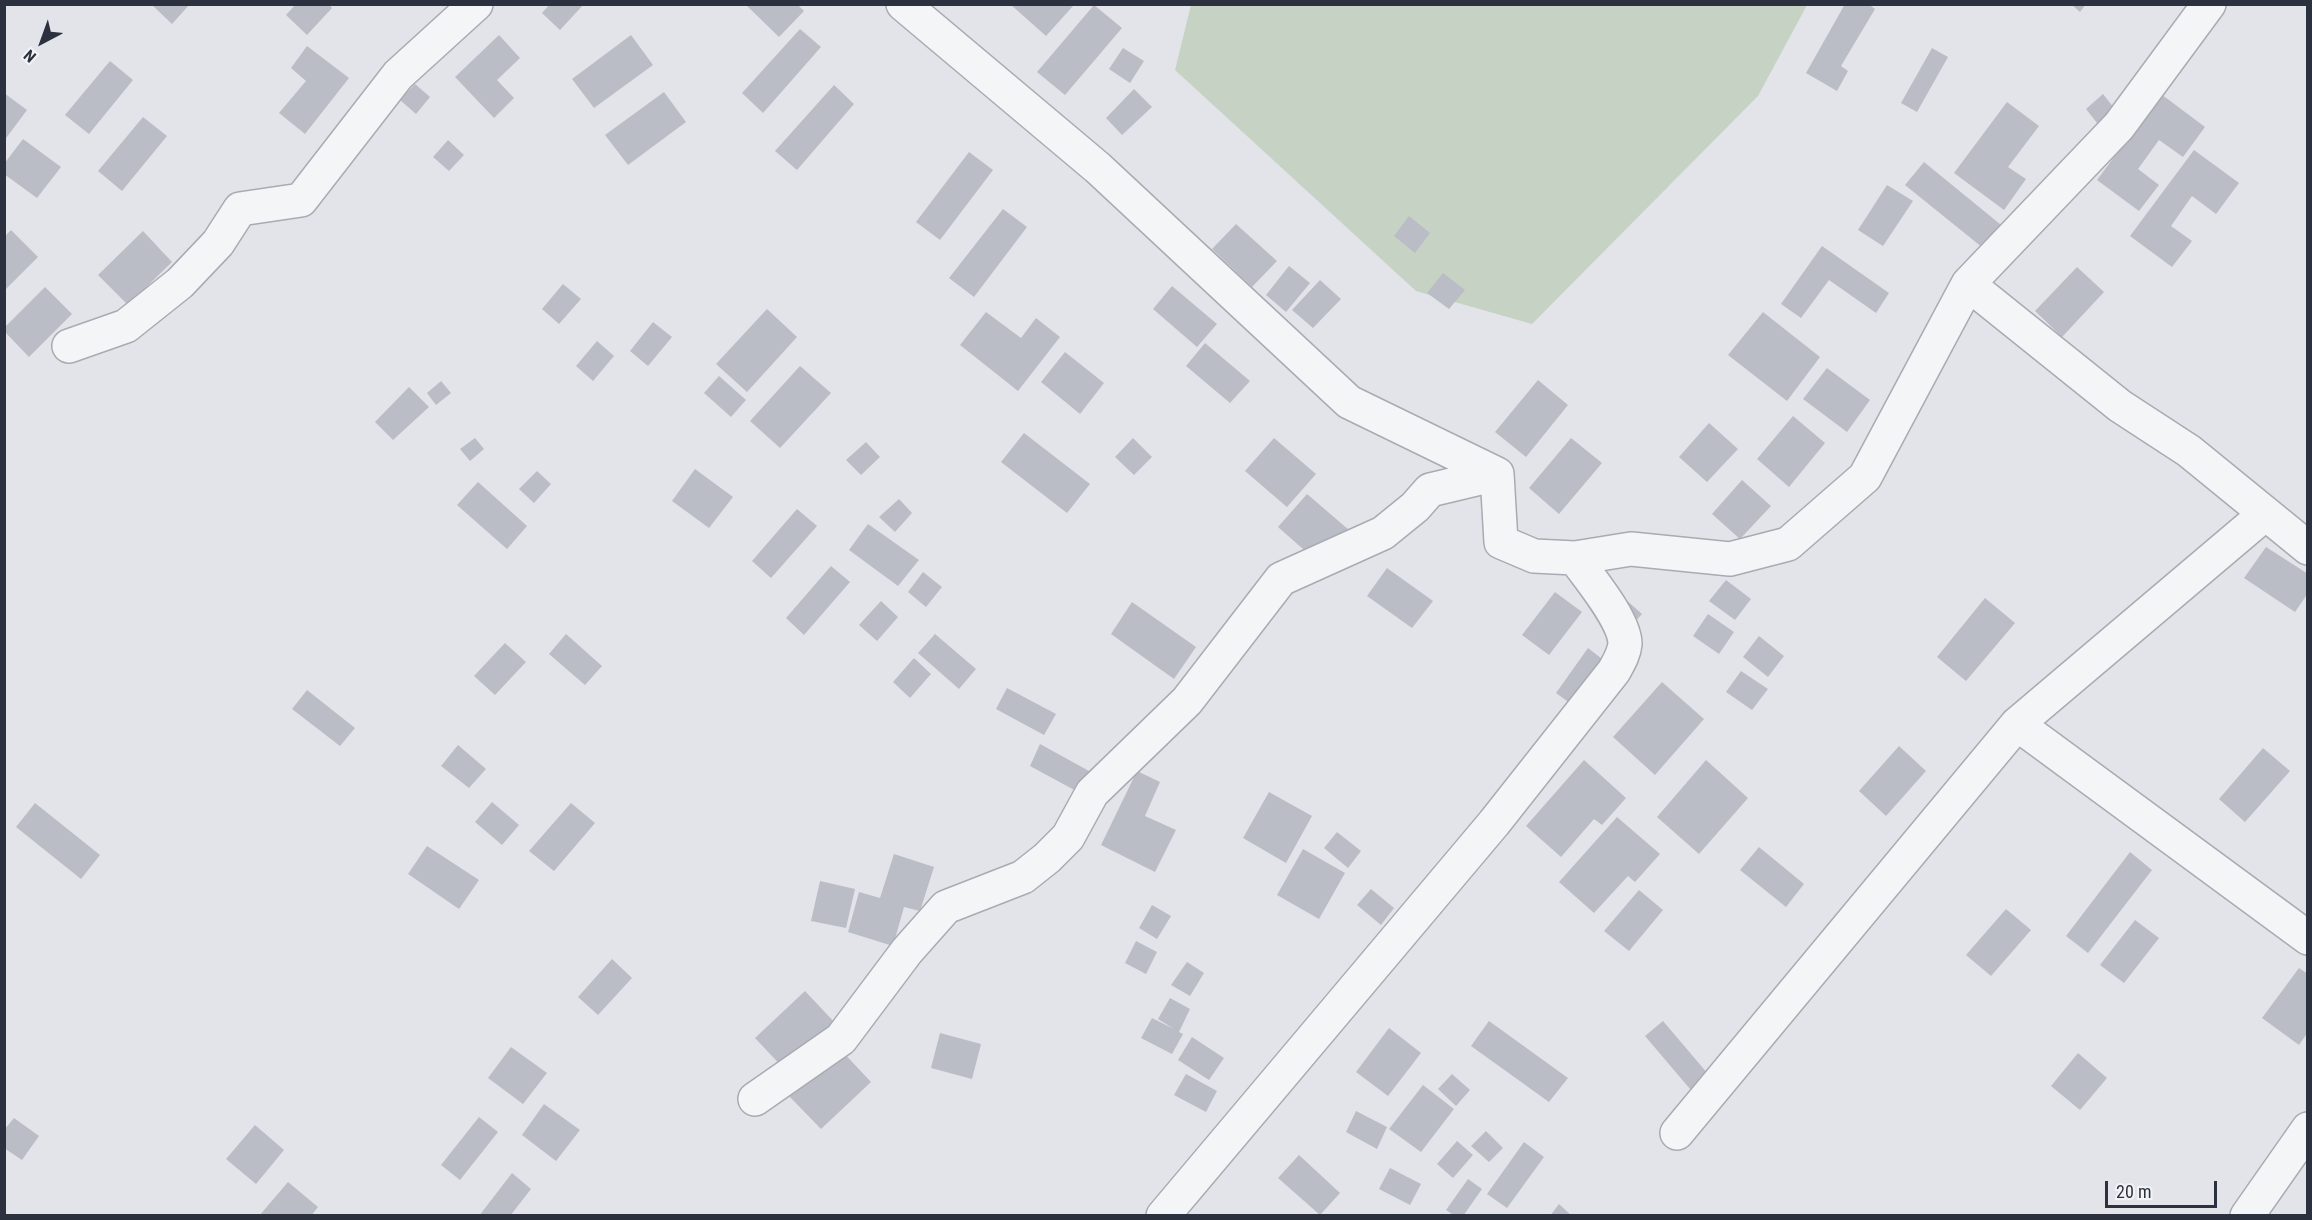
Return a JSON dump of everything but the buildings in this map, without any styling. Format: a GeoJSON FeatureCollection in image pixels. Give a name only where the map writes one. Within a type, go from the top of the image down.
{"type":"FeatureCollection","features":[{"type":"Feature","properties":{"kind":"street"},"geometry":{"type":"LineString","coordinates":[[69,346],[126,326],[144,312],[180,283],[210,251],[240,209],[301,200],[398,75],[476,4]]}},
{"type":"Feature","properties":{"kind":"street"},"geometry":{"type":"LineString","coordinates":[[903,4],[1098,168],[1349,402],[1497,474]]}},
{"type":"Feature","properties":{"kind":"street"},"geometry":{"type":"LineString","coordinates":[[1497,474],[1501,542],[1534,556],[1575,558],[1631,549],[1731,559],[1788,544],[1865,477],[1968,284],[2119,126],[2209,4]]}},
{"type":"Feature","properties":{"kind":"street"},"geometry":{"type":"LineString","coordinates":[[1968,284],[2120,406],[2188,451],[2307,548]]}},
{"type":"Feature","properties":{"kind":"street"},"geometry":{"type":"LineString","coordinates":[[755,1099],[841,1039],[907,951],[946,907],[1023,877],[1047,858],[1068,837],[1092,793],[1187,701],[1281,579],[1383,533],[1415,507],[1430,490],[1497,474]]}},
{"type":"Feature","properties":{"kind":"street"},"geometry":{"type":"LineString","coordinates":[[1677,1132],[2017,724],[2265,514]]}},
{"type":"Feature","properties":{"kind":"street"},"geometry":{"type":"LineString","coordinates":[[1163,1215],[1494,823],[1614,670],[1624,652],[1625,642],[1622,630],[1605,600],[1575,558]]}},
{"type":"Feature","properties":{"kind":"street"},"geometry":{"type":"LineString","coordinates":[[2017,724],[2307,938]]}},
{"type":"Feature","properties":{"kind":"street"},"geometry":{"type":"LineString","coordinates":[[2247,1215],[2307,1129]]}},
{"type":"Feature","properties":{"kind":"green space"},"geometry":{"type":"Polygon","coordinates":[[[1191,5],[1807,5],[1758,96],[1532,324],[1416,291],[1175,70],[1191,5]]]}}]}
